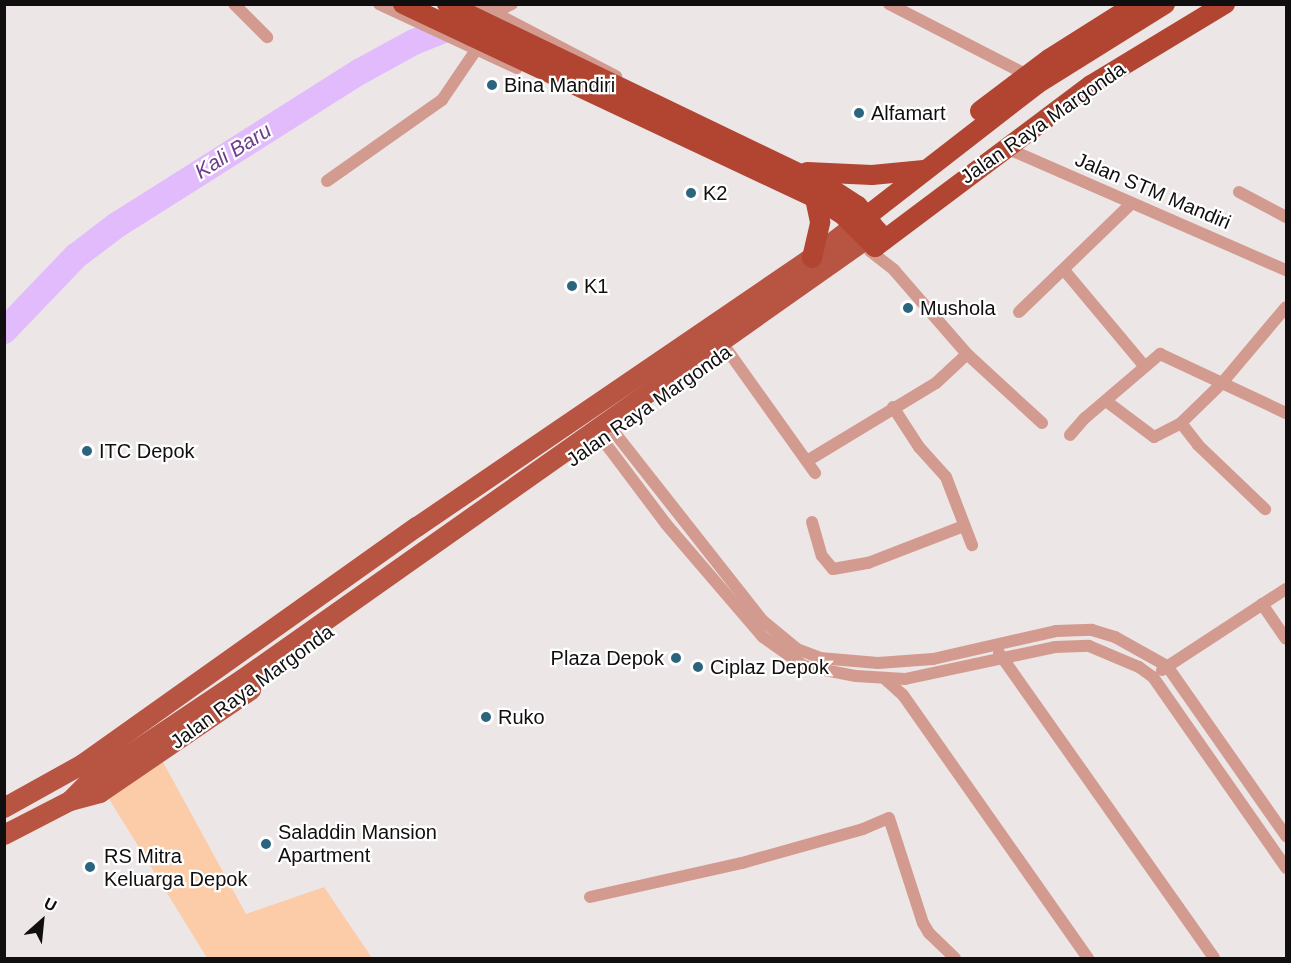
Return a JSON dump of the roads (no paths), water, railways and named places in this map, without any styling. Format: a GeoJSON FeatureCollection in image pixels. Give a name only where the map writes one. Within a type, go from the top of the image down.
{"type":"FeatureCollection","features":[{"type":"Feature","properties":{"kind":"highway"},"geometry":{"type":"LineString","coordinates":[[403,4],[815,198],[842,214],[870,236]]}},
{"type":"Feature","properties":{"kind":"highway"},"geometry":{"type":"LineString","coordinates":[[447,4],[613,81],[843,195],[870,236]]}},
{"type":"Feature","properties":{"kind":"highway","name":"Jalan Raya Margonda"},"geometry":{"type":"LineString","coordinates":[[931,165],[1109,28],[1136,4]]}},
{"type":"Feature","properties":{"kind":"highway","name":"Jalan Raya Margonda"},"geometry":{"type":"LineString","coordinates":[[870,236],[931,165],[951,134],[1027,75],[1109,28],[1165,4]]}},
{"type":"Feature","properties":{"kind":"highway","name":"Jalan Raya Margonda"},"geometry":{"type":"LineString","coordinates":[[870,236],[1088,79],[1200,4]]}},
{"type":"Feature","properties":{"kind":"highway","name":"Jalan Raya Margonda"},"geometry":{"type":"LineString","coordinates":[[1088,79],[1225,4]]}},
{"type":"Feature","properties":{"kind":"highway"},"geometry":{"type":"LineString","coordinates":[[796,171],[872,175],[931,165]]}},
{"type":"Feature","properties":{"kind":"highway"},"geometry":{"type":"LineString","coordinates":[[812,258],[820,222],[815,198]]}},
{"type":"Feature","properties":{"kind":"main road","name":"Jalan Raya Margonda"},"geometry":{"type":"LineString","coordinates":[[4,808],[83,764],[417,526],[812,258],[870,236]]}},
{"type":"Feature","properties":{"kind":"main road","name":"Jalan Raya Margonda"},"geometry":{"type":"LineString","coordinates":[[604,431],[728,351],[870,236]]}},
{"type":"Feature","properties":{"kind":"main road","name":"Jalan Raya Margonda"},"geometry":{"type":"LineString","coordinates":[[4,835],[70,801],[89,782],[410,567],[604,431],[870,236]]}},
{"type":"Feature","properties":{"kind":"street"},"geometry":{"type":"LineString","coordinates":[[234,4],[267,37]]}},
{"type":"Feature","properties":{"kind":"street"},"geometry":{"type":"LineString","coordinates":[[380,4],[575,94],[638,116]]}},
{"type":"Feature","properties":{"kind":"street"},"geometry":{"type":"LineString","coordinates":[[478,4],[591,60],[646,98]]}},
{"type":"Feature","properties":{"kind":"street"},"geometry":{"type":"LineString","coordinates":[[496,12],[512,4]]}},
{"type":"Feature","properties":{"kind":"street"},"geometry":{"type":"LineString","coordinates":[[889,4],[1027,75]]}},
{"type":"Feature","properties":{"kind":"street"},"geometry":{"type":"LineString","coordinates":[[327,181],[442,100],[476,50]]}},
{"type":"Feature","properties":{"kind":"street","name":"Jalan STM Mandiri"},"geometry":{"type":"LineString","coordinates":[[1000,142],[1131,204],[1287,270]]}},
{"type":"Feature","properties":{"kind":"street"},"geometry":{"type":"LineString","coordinates":[[1239,192],[1287,217]]}},
{"type":"Feature","properties":{"kind":"street"},"geometry":{"type":"LineString","coordinates":[[1018,312],[1131,204]]}},
{"type":"Feature","properties":{"kind":"street"},"geometry":{"type":"LineString","coordinates":[[870,236],[894,270],[967,354],[1042,423]]}},
{"type":"Feature","properties":{"kind":"street"},"geometry":{"type":"LineString","coordinates":[[1064,270],[1145,367]]}},
{"type":"Feature","properties":{"kind":"street"},"geometry":{"type":"LineString","coordinates":[[1106,401],[1154,437],[1181,423],[1222,383],[1286,308]]}},
{"type":"Feature","properties":{"kind":"street"},"geometry":{"type":"LineString","coordinates":[[728,351],[815,473]]}},
{"type":"Feature","properties":{"kind":"street"},"geometry":{"type":"LineString","coordinates":[[807,461],[936,383],[967,354]]}},
{"type":"Feature","properties":{"kind":"street"},"geometry":{"type":"LineString","coordinates":[[1070,435],[1161,354],[1167,354],[1287,413]]}},
{"type":"Feature","properties":{"kind":"street"},"geometry":{"type":"LineString","coordinates":[[893,407],[919,447],[946,477],[972,545]]}},
{"type":"Feature","properties":{"kind":"street"},"geometry":{"type":"LineString","coordinates":[[1181,423],[1198,445],[1265,509]]}},
{"type":"Feature","properties":{"kind":"street"},"geometry":{"type":"LineString","coordinates":[[604,431],[715,562],[780,644],[813,669],[905,679],[1055,646],[1089,646],[1121,657],[1153,677],[1287,868]]}},
{"type":"Feature","properties":{"kind":"street"},"geometry":{"type":"LineString","coordinates":[[813,522],[822,556],[833,569],[867,563],[964,526]]}},
{"type":"Feature","properties":{"kind":"street"},"geometry":{"type":"LineString","coordinates":[[1153,677],[1287,589]]}},
{"type":"Feature","properties":{"kind":"street"},"geometry":{"type":"LineString","coordinates":[[1262,604],[1287,639]]}},
{"type":"Feature","properties":{"kind":"street"},"geometry":{"type":"LineString","coordinates":[[780,644],[820,658],[878,663],[933,659],[1056,631],[1092,630],[1129,643],[1167,666],[1287,836]]}},
{"type":"Feature","properties":{"kind":"street"},"geometry":{"type":"LineString","coordinates":[[996,646],[1001,658],[1214,958]]}},
{"type":"Feature","properties":{"kind":"street"},"geometry":{"type":"LineString","coordinates":[[878,663],[884,678],[903,695],[1083,957]]}},
{"type":"Feature","properties":{"kind":"street"},"geometry":{"type":"LineString","coordinates":[[590,897],[742,863],[889,818],[923,923],[929,933],[956,958]]}},
{"type":"Feature","properties":{"kind":"waterway","name":"Kali Baru"},"geometry":{"type":"LineString","coordinates":[[4,331],[76,256],[117,225],[361,71],[414,42],[464,22]]}},
{"type":"Feature","properties":{"kind":"place","name":"Bina Mandiri"},"geometry":{"type":"Point","coordinates":[492,85]}},
{"type":"Feature","properties":{"kind":"place","name":"Alfamart"},"geometry":{"type":"Point","coordinates":[859,113]}},
{"type":"Feature","properties":{"kind":"place","name":"K2"},"geometry":{"type":"Point","coordinates":[691,193]}},
{"type":"Feature","properties":{"kind":"place","name":"K1"},"geometry":{"type":"Point","coordinates":[572,286]}},
{"type":"Feature","properties":{"kind":"place","name":"Mushola"},"geometry":{"type":"Point","coordinates":[908,308]}},
{"type":"Feature","properties":{"kind":"place","name":"ITC Depok"},"geometry":{"type":"Point","coordinates":[87,451]}},
{"type":"Feature","properties":{"kind":"place","name":"Plaza Depok"},"geometry":{"type":"Point","coordinates":[676,658]}},
{"type":"Feature","properties":{"kind":"place","name":"Ciplaz Depok"},"geometry":{"type":"Point","coordinates":[698,667]}},
{"type":"Feature","properties":{"kind":"place","name":"Ruko"},"geometry":{"type":"Point","coordinates":[486,717]}},
{"type":"Feature","properties":{"kind":"place","name":"Saladdin Mansion Apartment"},"geometry":{"type":"Point","coordinates":[266,844]}},
{"type":"Feature","properties":{"kind":"place","name":"RS Mitra Keluarga Depok"},"geometry":{"type":"Point","coordinates":[90,867]}}]}
